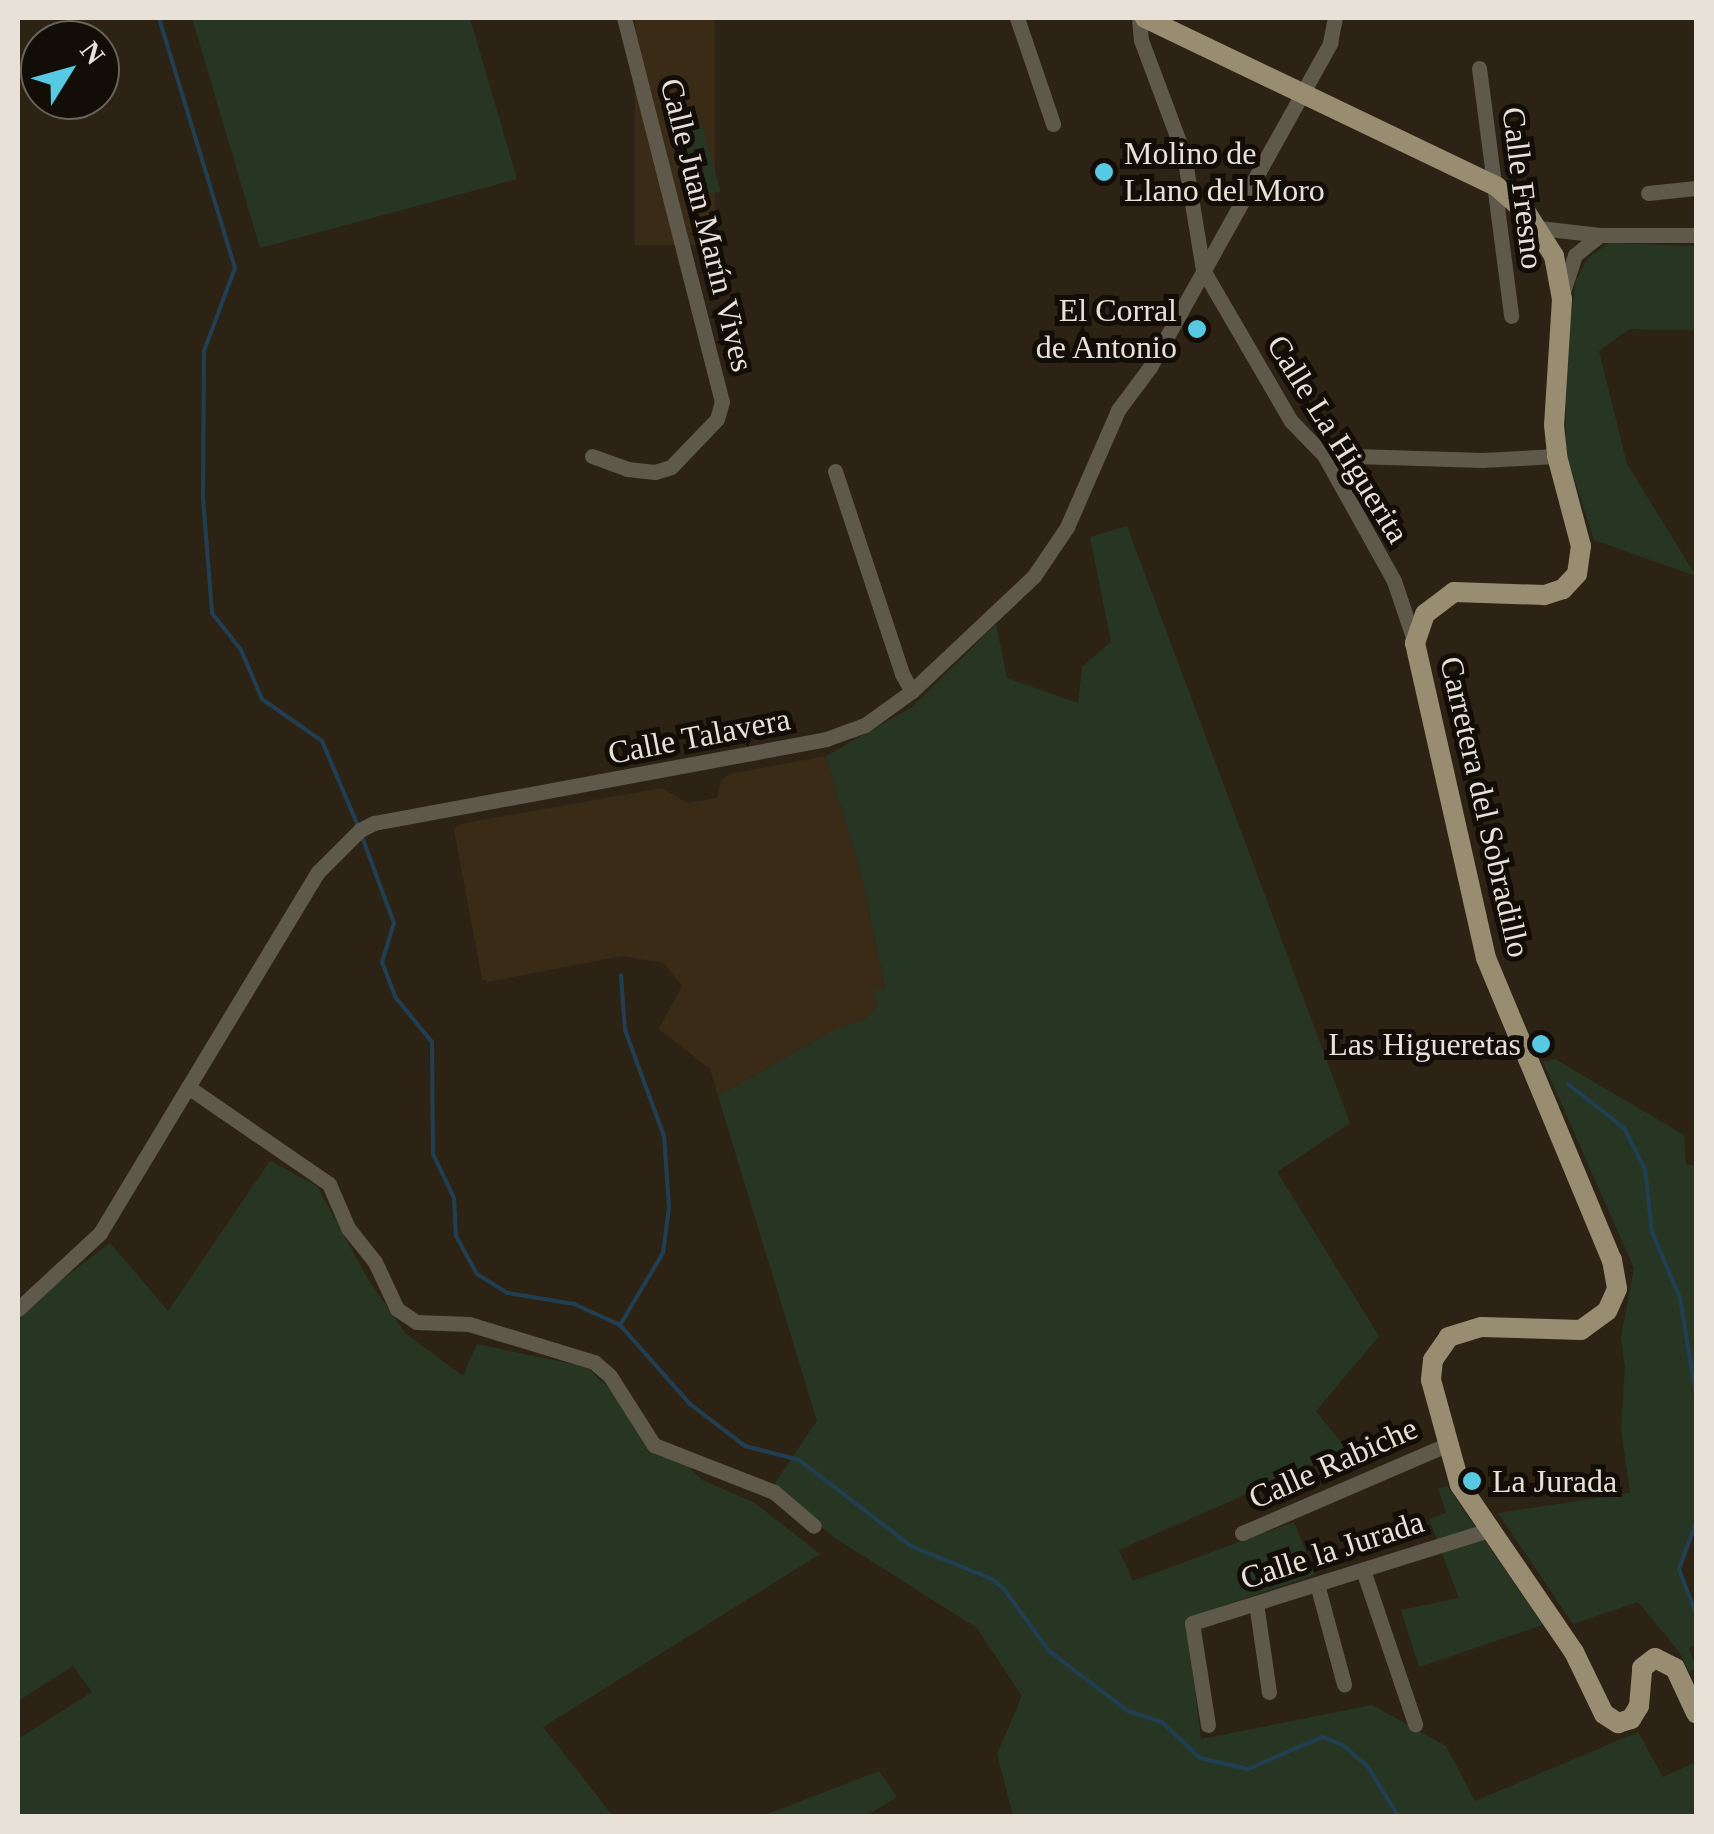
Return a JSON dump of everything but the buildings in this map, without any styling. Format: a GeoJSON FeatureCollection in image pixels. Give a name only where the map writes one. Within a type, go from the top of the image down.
{"type":"FeatureCollection","features":[{"type":"Feature","properties":{"kind":"main road","name":"Carretera del Sobradillo"},"geometry":{"type":"LineString","coordinates":[[1142,18],[1497,187],[1538,228],[1554,256],[1562,299],[1554,425],[1557,456],[1581,546],[1577,574],[1563,589],[1544,595],[1454,592],[1424,614],[1416,642],[1486,958],[1617,1277],[1607,1311],[1581,1330],[1481,1326],[1449,1337],[1432,1360],[1431,1380],[1460,1486],[1574,1652],[1604,1714],[1618,1723],[1632,1719],[1639,1706],[1642,1668],[1655,1658],[1674,1668],[1696,1713]]}},
{"type":"Feature","properties":{"kind":"street","name":"Calle Juan Marín Vives"},"geometry":{"type":"LineString","coordinates":[[592,456],[627,469],[654,472],[672,466],[717,419],[722,402],[624,18]]}},
{"type":"Feature","properties":{"kind":"street"},"geometry":{"type":"LineString","coordinates":[[1017,18],[1053,124]]}},
{"type":"Feature","properties":{"kind":"street"},"geometry":{"type":"LineString","coordinates":[[1142,18],[1141,40],[1184,155],[1203,270]]}},
{"type":"Feature","properties":{"kind":"street","name":"Calle Talavera"},"geometry":{"type":"LineString","coordinates":[[18,1310],[100,1233],[318,872],[360,830],[374,824],[826,739],[865,725],[912,691],[1034,576],[1067,527],[1118,410],[1150,367],[1330,44],[1335,18]]}},
{"type":"Feature","properties":{"kind":"street","name":"Calle Fresno"},"geometry":{"type":"LineString","coordinates":[[1479,68],[1511,316]]}},
{"type":"Feature","properties":{"kind":"street"},"geometry":{"type":"LineString","coordinates":[[1648,193],[1696,188]]}},
{"type":"Feature","properties":{"kind":"street"},"geometry":{"type":"LineString","coordinates":[[1538,228],[1600,235],[1696,236]]}},
{"type":"Feature","properties":{"kind":"street"},"geometry":{"type":"LineString","coordinates":[[1562,299],[1575,255],[1600,235]]}},
{"type":"Feature","properties":{"kind":"street","name":"Calle La Higuerita"},"geometry":{"type":"LineString","coordinates":[[1203,270],[1291,420],[1324,455],[1394,582],[1416,642]]}},
{"type":"Feature","properties":{"kind":"street"},"geometry":{"type":"LineString","coordinates":[[1324,455],[1482,460],[1557,456]]}},
{"type":"Feature","properties":{"kind":"street"},"geometry":{"type":"LineString","coordinates":[[835,472],[902,674],[912,691]]}},
{"type":"Feature","properties":{"kind":"street"},"geometry":{"type":"LineString","coordinates":[[188,1087],[329,1184],[348,1228],[375,1262],[396,1309],[416,1322],[469,1324],[594,1362],[610,1376],[654,1445],[774,1492],[814,1526]]}},
{"type":"Feature","properties":{"kind":"street","name":"Calle Rabiche"},"geometry":{"type":"LineString","coordinates":[[1242,1533],[1446,1444]]}},
{"type":"Feature","properties":{"kind":"street","name":"Calle la Jurada"},"geometry":{"type":"LineString","coordinates":[[1208,1725],[1192,1623],[1488,1530]]}},
{"type":"Feature","properties":{"kind":"street"},"geometry":{"type":"LineString","coordinates":[[1362,1570],[1415,1724]]}},
{"type":"Feature","properties":{"kind":"street"},"geometry":{"type":"LineString","coordinates":[[1317,1584],[1344,1684]]}},
{"type":"Feature","properties":{"kind":"street"},"geometry":{"type":"LineString","coordinates":[[1256,1603],[1268,1692]]}},
{"type":"Feature","properties":{"kind":"shaded area"},"geometry":{"type":"Polygon","coordinates":[[[635,18],[715,18],[715,245],[635,245],[635,18]]]}},
{"type":"Feature","properties":{"kind":"shaded area"},"geometry":{"type":"Polygon","coordinates":[[[826,756],[863,881],[885,988],[873,1014],[865,1020],[838,1028],[718,1096],[710,1069],[659,1029],[682,986],[664,963],[622,956],[488,982],[482,979],[454,830],[460,824],[662,788],[687,803],[717,798],[721,780],[729,774],[826,756]]]}},
{"type":"Feature","properties":{"kind":"green space"},"geometry":{"type":"Polygon","coordinates":[[[192,18],[470,18],[517,179],[260,248],[192,18]]]}},
{"type":"Feature","properties":{"kind":"green space"},"geometry":{"type":"Polygon","coordinates":[[[702,126],[721,191],[688,201],[669,135],[702,126]]]}},
{"type":"Feature","properties":{"kind":"green space"},"geometry":{"type":"Polygon","coordinates":[[[1609,243],[1696,246],[1696,330],[1629,329],[1599,351],[1627,464],[1696,576],[1594,540],[1566,453],[1566,346],[1576,281],[1587,259],[1609,243]]]}},
{"type":"Feature","properties":{"kind":"green space"},"geometry":{"type":"Polygon","coordinates":[[[1127,526],[1350,1123],[1277,1172],[1379,1336],[1316,1411],[1347,1450],[1119,1550],[1133,1581],[1294,1522],[1315,1575],[1186,1618],[1201,1739],[1372,1705],[1446,1746],[1475,1801],[1638,1732],[1663,1777],[1696,1762],[1696,1816],[1013,1816],[997,1754],[1022,1696],[977,1628],[835,1538],[773,1486],[817,1421],[718,1096],[838,1028],[865,1020],[877,1006],[874,991],[885,988],[863,881],[826,756],[911,708],[996,624],[1007,678],[1078,703],[1082,667],[1111,642],[1090,537],[1127,526]]]}},
{"type":"Feature","properties":{"kind":"green space"},"geometry":{"type":"Polygon","coordinates":[[[1555,1059],[1684,1135],[1686,1164],[1696,1166],[1696,1523],[1679,1569],[1696,1614],[1696,1644],[1689,1648],[1696,1669],[1689,1672],[1680,1653],[1638,1602],[1573,1624],[1498,1513],[1630,1493],[1621,1428],[1625,1368],[1621,1337],[1634,1268],[1543,1062],[1555,1059]]]}},
{"type":"Feature","properties":{"kind":"green space"},"geometry":{"type":"Polygon","coordinates":[[[270,1161],[317,1186],[368,1279],[405,1333],[463,1376],[477,1344],[587,1367],[702,1480],[755,1503],[820,1554],[543,1727],[613,1816],[18,1816],[18,1739],[92,1692],[73,1666],[18,1701],[18,1313],[110,1243],[168,1311],[270,1161]]]}},
{"type":"Feature","properties":{"kind":"green space"},"geometry":{"type":"Polygon","coordinates":[[[1447,1486],[1543,1625],[1419,1667],[1401,1610],[1459,1598],[1429,1519],[1446,1513],[1438,1488],[1447,1486]]]}},
{"type":"Feature","properties":{"kind":"green space"},"geometry":{"type":"Polygon","coordinates":[[[879,1771],[897,1797],[866,1816],[762,1816],[879,1771]]]}},
{"type":"Feature","properties":{"kind":"waterway"},"geometry":{"type":"LineString","coordinates":[[159,18],[235,268],[204,351],[203,498],[212,613],[241,650],[262,699],[322,741],[358,826]]}},
{"type":"Feature","properties":{"kind":"waterway"},"geometry":{"type":"LineString","coordinates":[[361,834],[394,923],[382,962],[396,998],[432,1042],[433,1154],[454,1198],[456,1236],[477,1274],[508,1293],[574,1304],[620,1325],[690,1404],[745,1446],[799,1460],[911,1546],[992,1579],[1004,1589],[1049,1651],[1128,1711],[1162,1722],[1200,1758],[1248,1769],[1322,1737],[1343,1745],[1368,1767],[1398,1816]]}},
{"type":"Feature","properties":{"kind":"waterway"},"geometry":{"type":"LineString","coordinates":[[620,1325],[663,1253],[669,1207],[664,1136],[625,1030],[621,975]]}},
{"type":"Feature","properties":{"kind":"waterway"},"geometry":{"type":"LineString","coordinates":[[1568,1084],[1624,1128],[1645,1169],[1652,1232],[1680,1298],[1696,1395]]}},
{"type":"Feature","properties":{"kind":"waterway"},"geometry":{"type":"LineString","coordinates":[[1696,1523],[1679,1569],[1696,1614]]}},
{"type":"Feature","properties":{"kind":"place","name":"Molino de Llano del Moro"},"geometry":{"type":"Point","coordinates":[1104,172]}},
{"type":"Feature","properties":{"kind":"place","name":"El Corral de Antonio"},"geometry":{"type":"Point","coordinates":[1197,329]}},
{"type":"Feature","properties":{"kind":"place","name":"Las Higueretas"},"geometry":{"type":"Point","coordinates":[1541,1044]}},
{"type":"Feature","properties":{"kind":"place","name":"La Jurada"},"geometry":{"type":"Point","coordinates":[1472,1481]}}]}
